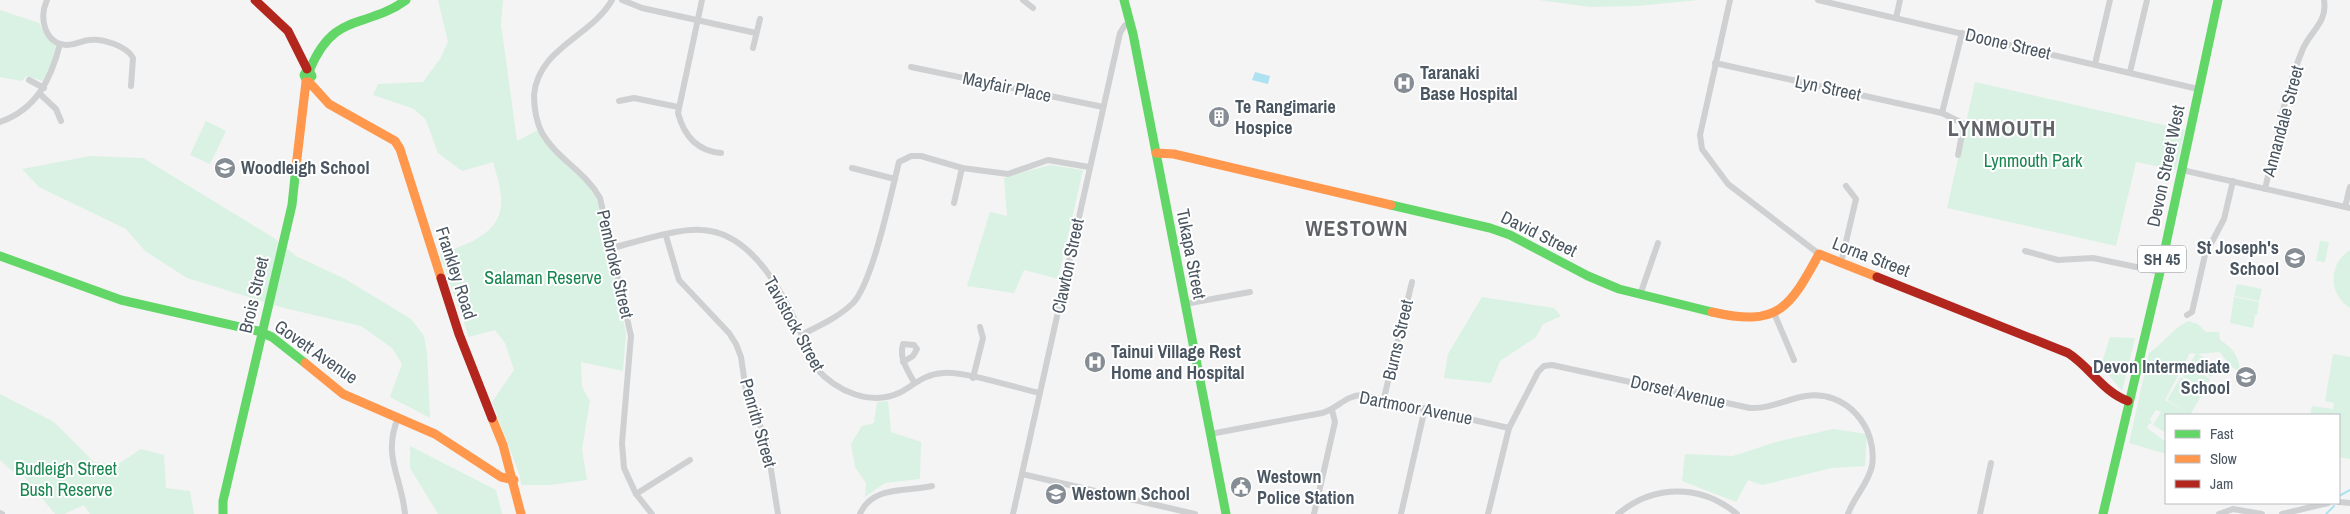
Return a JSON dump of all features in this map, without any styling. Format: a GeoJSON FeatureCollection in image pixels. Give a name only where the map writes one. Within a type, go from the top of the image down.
{"type":"FeatureCollection","features":[{"type":"Feature","properties":{"kind":"street"},"geometry":{"type":"LineString","coordinates":[[48,0],[43,9],[43,22],[49,35],[60,44],[76,44],[96,40],[125,49],[133,58],[131,86]]}},
{"type":"Feature","properties":{"kind":"street"},"geometry":{"type":"LineString","coordinates":[[255,0],[288,31],[308,69],[323,46],[341,28],[348,24],[388,12],[406,0]]}},
{"type":"Feature","properties":{"kind":"street","name":"Pembroke Street"},"geometry":{"type":"LineString","coordinates":[[612,0],[596,21],[558,50],[545,65],[536,83],[534,103],[538,123],[550,144],[589,180],[600,198],[631,336],[622,443],[624,468],[636,494],[652,514]]}},
{"type":"Feature","properties":{"kind":"street"},"geometry":{"type":"LineString","coordinates":[[622,0],[642,8],[756,34]]}},
{"type":"Feature","properties":{"kind":"street"},"geometry":{"type":"LineString","coordinates":[[702,0],[678,107],[681,127],[690,139],[702,149],[721,153]]}},
{"type":"Feature","properties":{"kind":"street"},"geometry":{"type":"LineString","coordinates":[[1023,0],[1033,8]]}},
{"type":"Feature","properties":{"kind":"street","name":"Tukapa Street"},"geometry":{"type":"LineString","coordinates":[[1124,0],[1131,23],[1226,514]]}},
{"type":"Feature","properties":{"kind":"street"},"geometry":{"type":"LineString","coordinates":[[1715,63],[1730,0]]}},
{"type":"Feature","properties":{"kind":"street","name":"Doone Street"},"geometry":{"type":"LineString","coordinates":[[1818,0],[2198,89]]}},
{"type":"Feature","properties":{"kind":"street"},"geometry":{"type":"LineString","coordinates":[[1896,18],[1900,0]]}},
{"type":"Feature","properties":{"kind":"street"},"geometry":{"type":"LineString","coordinates":[[2095,64],[2110,0]]}},
{"type":"Feature","properties":{"kind":"street"},"geometry":{"type":"LineString","coordinates":[[2130,72],[2147,0]]}},
{"type":"Feature","properties":{"kind":"street","name":"Devon Street West"},"geometry":{"type":"LineString","coordinates":[[2103,514],[2128,401],[2160,272],[2218,0]]}},
{"type":"Feature","properties":{"kind":"street","name":"Annandale Street"},"geometry":{"type":"LineString","coordinates":[[2265,189],[2290,83],[2303,48],[2324,18],[2324,0]]}},
{"type":"Feature","properties":{"kind":"street"},"geometry":{"type":"LineString","coordinates":[[753,48],[760,19]]}},
{"type":"Feature","properties":{"kind":"street","name":"Clawton Street"},"geometry":{"type":"LineString","coordinates":[[1013,514],[1120,33],[1125,25],[1131,23]]}},
{"type":"Feature","properties":{"kind":"street"},"geometry":{"type":"LineString","coordinates":[[1942,113],[1962,33]]}},
{"type":"Feature","properties":{"kind":"street"},"geometry":{"type":"LineString","coordinates":[[0,122],[27,107],[42,91],[54,67],[60,44]]}},
{"type":"Feature","properties":{"kind":"street","name":"Lyn Street"},"geometry":{"type":"LineString","coordinates":[[1715,63],[1942,113],[1964,124],[1958,155]]}},
{"type":"Feature","properties":{"kind":"street","name":"Lorna Street"},"geometry":{"type":"LineString","coordinates":[[1715,63],[1700,135],[1702,150],[1728,184],[1818,254],[2068,352],[2083,361],[2116,396],[2128,401]]}},
{"type":"Feature","properties":{"kind":"street","name":"Mayfair Place"},"geometry":{"type":"LineString","coordinates":[[911,66],[1103,107]]}},
{"type":"Feature","properties":{"kind":"street","name":"Brois Street"},"geometry":{"type":"LineString","coordinates":[[223,514],[225,494],[296,184],[304,86],[308,82],[304,76],[308,69]]}},
{"type":"Feature","properties":{"kind":"street"},"geometry":{"type":"LineString","coordinates":[[29,80],[42,91],[56,109],[62,121]]}},
{"type":"Feature","properties":{"kind":"street","name":"Frankley Road"},"geometry":{"type":"LineString","coordinates":[[308,82],[329,104],[395,141],[400,149],[459,334],[504,445],[522,514]]}},
{"type":"Feature","properties":{"kind":"street"},"geometry":{"type":"LineString","coordinates":[[619,101],[634,98],[678,107]]}},
{"type":"Feature","properties":{"kind":"street","name":"David Street"},"geometry":{"type":"LineString","coordinates":[[1156,153],[1174,154],[1500,231],[1602,283],[1640,295],[1735,317],[1757,318],[1774,313],[1788,303],[1797,293],[1818,254]]}},
{"type":"Feature","properties":{"kind":"street"},"geometry":{"type":"LineString","coordinates":[[801,335],[833,318],[854,302],[868,276],[899,162],[911,156],[921,156],[962,168],[1008,174],[1048,160],[1089,167]]}},
{"type":"Feature","properties":{"kind":"street"},"geometry":{"type":"LineString","coordinates":[[852,168],[895,179]]}},
{"type":"Feature","properties":{"kind":"street"},"geometry":{"type":"LineString","coordinates":[[954,203],[962,168]]}},
{"type":"Feature","properties":{"kind":"street"},"geometry":{"type":"LineString","coordinates":[[2182,170],[2348,208],[2350,187]]}},
{"type":"Feature","properties":{"kind":"street"},"geometry":{"type":"LineString","coordinates":[[2188,316],[2192,312],[2205,255],[2224,219],[2232,181]]}},
{"type":"Feature","properties":{"kind":"street"},"geometry":{"type":"LineString","coordinates":[[1841,263],[1856,199],[1846,186]]}},
{"type":"Feature","properties":{"kind":"street","name":"Tavistock Street"},"geometry":{"type":"LineString","coordinates":[[612,248],[701,230],[730,236],[751,253],[778,289],[816,368],[825,378],[848,392],[881,398],[903,391],[914,382],[930,375],[943,373],[1040,393]]}},
{"type":"Feature","properties":{"kind":"street","name":"Penrith Street"},"geometry":{"type":"LineString","coordinates":[[666,236],[679,280],[729,333],[736,344],[741,357],[747,398],[766,438],[778,514]]}},
{"type":"Feature","properties":{"kind":"street"},"geometry":{"type":"LineString","coordinates":[[1640,295],[1658,243]]}},
{"type":"Feature","properties":{"kind":"street"},"geometry":{"type":"LineString","coordinates":[[2025,251],[2058,260],[2094,258],[2160,272]]}},
{"type":"Feature","properties":{"kind":"street","name":"Govett Avenue"},"geometry":{"type":"LineString","coordinates":[[0,256],[121,300],[262,333],[272,337],[343,394],[450,442],[501,477],[514,480]]}},
{"type":"Feature","properties":{"kind":"street","name":"Burns Street"},"geometry":{"type":"LineString","coordinates":[[1384,398],[1412,282]]}},
{"type":"Feature","properties":{"kind":"street"},"geometry":{"type":"LineString","coordinates":[[1185,304],[1250,292]]}},
{"type":"Feature","properties":{"kind":"street"},"geometry":{"type":"LineString","coordinates":[[1774,313],[1794,360]]}},
{"type":"Feature","properties":{"kind":"street"},"geometry":{"type":"LineString","coordinates":[[974,378],[983,338],[980,327]]}},
{"type":"Feature","properties":{"kind":"street"},"geometry":{"type":"LineString","coordinates":[[903,362],[914,382]]}},
{"type":"Feature","properties":{"kind":"street","name":"Dorset Avenue"},"geometry":{"type":"LineString","coordinates":[[1488,514],[1509,428],[1538,372],[1548,365],[1750,408],[1769,408],[1805,396],[1830,398],[1849,408],[1860,418],[1872,444],[1870,473],[1848,514]]}},
{"type":"Feature","properties":{"kind":"street","name":"Dartmoor Avenue"},"geometry":{"type":"LineString","coordinates":[[1210,434],[1332,410],[1355,395],[1384,398],[1509,428]]}},
{"type":"Feature","properties":{"kind":"street"},"geometry":{"type":"LineString","coordinates":[[1401,514],[1425,408]]}},
{"type":"Feature","properties":{"kind":"street"},"geometry":{"type":"LineString","coordinates":[[1314,514],[1335,422],[1332,410]]}},
{"type":"Feature","properties":{"kind":"street"},"geometry":{"type":"LineString","coordinates":[[398,418],[391,445],[391,458],[405,514]]}},
{"type":"Feature","properties":{"kind":"street"},"geometry":{"type":"LineString","coordinates":[[636,494],[690,460]]}},
{"type":"Feature","properties":{"kind":"street"},"geometry":{"type":"LineString","coordinates":[[1980,514],[1992,463]]}},
{"type":"Feature","properties":{"kind":"street"},"geometry":{"type":"LineString","coordinates":[[1022,474],[1195,514]]}},
{"type":"Feature","properties":{"kind":"street"},"geometry":{"type":"LineString","coordinates":[[860,514],[867,504],[880,494],[932,486]]}},
{"type":"Feature","properties":{"kind":"street"},"geometry":{"type":"LineString","coordinates":[[1618,514],[1645,497],[1676,491],[1710,496],[1737,514]]}},
{"type":"Feature","properties":{"kind":"street"},"geometry":{"type":"LineString","coordinates":[[2282,514],[2324,504]]}},
{"type":"Feature","properties":{"kind":"street"},"geometry":{"type":"LineString","coordinates":[[2219,514],[2233,509],[2262,514]]}},
{"type":"Feature","properties":{"kind":"green space","name":"Salaman Reserve"},"geometry":{"type":"Polygon","coordinates":[[[438,0],[503,0],[501,24],[517,141],[538,130],[586,182],[598,201],[626,333],[623,371],[581,362],[582,387],[590,401],[582,449],[587,480],[550,485],[521,485],[520,476],[492,402],[514,370],[505,343],[495,330],[469,337],[440,255],[482,235],[497,220],[501,209],[501,196],[493,162],[462,171],[438,153],[426,120],[414,109],[373,95],[378,84],[423,82],[440,59],[448,42],[438,0]]]}},
{"type":"Feature","properties":{"kind":"green space"},"geometry":{"type":"Polygon","coordinates":[[[1539,0],[1699,0],[1637,6],[1590,7],[1539,0]]]}},
{"type":"Feature","properties":{"kind":"green space"},"geometry":{"type":"Polygon","coordinates":[[[0,10],[39,23],[47,38],[56,45],[49,72],[43,81],[26,76],[22,81],[0,77],[0,10]]]}},
{"type":"Feature","properties":{"kind":"green space","name":"Lynmouth Park"},"geometry":{"type":"Polygon","coordinates":[[[1975,82],[2185,130],[2176,170],[2136,162],[2116,246],[1947,208],[1975,82]]]}},
{"type":"Feature","properties":{"kind":"green space"},"geometry":{"type":"Polygon","coordinates":[[[206,121],[226,131],[210,164],[190,155],[206,121]]]}},
{"type":"Feature","properties":{"kind":"green space"},"geometry":{"type":"Polygon","coordinates":[[[90,156],[143,158],[274,238],[296,256],[345,279],[411,319],[424,336],[427,353],[430,418],[390,397],[402,364],[392,348],[361,326],[284,308],[187,278],[145,251],[126,229],[39,187],[22,169],[90,156]]]}},
{"type":"Feature","properties":{"kind":"green space"},"geometry":{"type":"Polygon","coordinates":[[[1050,165],[1083,170],[1058,279],[1024,270],[1014,293],[967,286],[990,212],[1007,216],[1004,178],[1050,165]]]}},
{"type":"Feature","properties":{"kind":"green space"},"geometry":{"type":"Polygon","coordinates":[[[2320,241],[2329,242],[2325,262],[2316,261],[2320,241]]]}},
{"type":"Feature","properties":{"kind":"green space"},"geometry":{"type":"Polygon","coordinates":[[[2350,250],[2350,308],[2338,295],[2334,279],[2338,263],[2350,250]]]}},
{"type":"Feature","properties":{"kind":"green space"},"geometry":{"type":"Polygon","coordinates":[[[2237,284],[2262,289],[2259,301],[2234,296],[2237,284]]]}},
{"type":"Feature","properties":{"kind":"green space"},"geometry":{"type":"Polygon","coordinates":[[[1482,297],[1554,308],[1561,316],[1543,324],[1536,337],[1500,361],[1491,383],[1444,378],[1448,354],[1482,297]]]}},
{"type":"Feature","properties":{"kind":"green space"},"geometry":{"type":"Polygon","coordinates":[[[2234,297],[2259,302],[2257,315],[2237,311],[2255,315],[2253,328],[2230,323],[2234,297]]]}},
{"type":"Feature","properties":{"kind":"green space"},"geometry":{"type":"Polygon","coordinates":[[[2188,321],[2198,324],[2206,332],[2219,332],[2220,340],[2236,355],[2240,375],[2236,376],[2237,370],[2229,365],[2220,352],[2198,354],[2217,366],[2211,377],[2189,364],[2196,354],[2190,353],[2165,400],[2188,413],[2167,400],[2181,377],[2204,391],[2191,414],[2165,414],[2165,432],[2153,425],[2161,412],[2156,410],[2150,419],[2152,423],[2147,428],[2165,441],[2165,454],[2129,443],[2149,353],[2177,328],[2188,321]]]}},
{"type":"Feature","properties":{"kind":"green space"},"geometry":{"type":"Polygon","coordinates":[[[2110,337],[2135,338],[2122,391],[2101,366],[2110,337]]]}},
{"type":"Feature","properties":{"kind":"green space"},"geometry":{"type":"Polygon","coordinates":[[[2333,354],[2350,357],[2350,459],[2340,457],[2340,414],[2310,414],[2312,406],[2333,409],[2334,403],[2325,401],[2333,354]]]}},
{"type":"Feature","properties":{"kind":"green space"},"geometry":{"type":"Polygon","coordinates":[[[2188,365],[2210,379],[2204,389],[2182,376],[2188,365]]]}},
{"type":"Feature","properties":{"kind":"green space","name":"Budleigh Street Bush Reserve"},"geometry":{"type":"Polygon","coordinates":[[[0,394],[54,422],[94,462],[117,465],[141,449],[164,455],[166,488],[190,491],[194,514],[90,514],[84,505],[64,514],[55,514],[23,475],[12,471],[0,460],[0,394]]]}},
{"type":"Feature","properties":{"kind":"green space"},"geometry":{"type":"Polygon","coordinates":[[[888,401],[891,432],[921,442],[920,479],[885,483],[865,497],[866,483],[855,467],[851,444],[862,426],[874,423],[877,402],[888,401]]]}},
{"type":"Feature","properties":{"kind":"green space"},"geometry":{"type":"Polygon","coordinates":[[[1833,429],[1867,434],[1865,466],[1832,468],[1762,485],[1748,480],[1736,502],[1682,481],[1685,454],[1733,456],[1776,442],[1833,429]]]}},
{"type":"Feature","properties":{"kind":"green space"},"geometry":{"type":"Polygon","coordinates":[[[410,446],[496,490],[502,514],[438,514],[410,468],[410,446]]]}},
{"type":"Feature","properties":{"kind":"water"},"geometry":{"type":"Polygon","coordinates":[[[1255,72],[1270,76],[1268,84],[1252,80],[1255,72]]]}},
{"type":"Feature","properties":{"kind":"waterway"},"geometry":{"type":"LineString","coordinates":[[2340,495],[2350,490]]}},
{"type":"Feature","properties":{"kind":"waterway"},"geometry":{"type":"LineString","coordinates":[[2326,514],[2334,506]]}},
{"type":"Feature","properties":{"kind":"traffic: fast"},"geometry":{"type":"LineString","coordinates":[[310,69],[320,50],[341,29],[391,9],[406,0]]}},
{"type":"Feature","properties":{"kind":"traffic: fast"},"geometry":{"type":"LineString","coordinates":[[1124,0],[1133,34],[1226,514]]}},
{"type":"Feature","properties":{"kind":"traffic: fast"},"geometry":{"type":"LineString","coordinates":[[2103,514],[2160,272],[2218,0]]}},
{"type":"Feature","properties":{"kind":"traffic: fast"},"geometry":{"type":"LineString","coordinates":[[308,68],[312,76],[307,82],[304,75],[308,68]]}},
{"type":"Feature","properties":{"kind":"traffic: fast"},"geometry":{"type":"LineString","coordinates":[[223,514],[223,501],[292,205],[296,167]]}},
{"type":"Feature","properties":{"kind":"traffic: fast"},"geometry":{"type":"LineString","coordinates":[[1391,205],[1490,228],[1510,235],[1588,276],[1619,289],[1712,312]]}},
{"type":"Feature","properties":{"kind":"traffic: fast"},"geometry":{"type":"LineString","coordinates":[[0,256],[121,300],[258,331],[272,337],[305,363]]}},
{"type":"Feature","properties":{"kind":"traffic: slow"},"geometry":{"type":"LineString","coordinates":[[296,167],[306,82]]}},
{"type":"Feature","properties":{"kind":"traffic: slow"},"geometry":{"type":"LineString","coordinates":[[309,82],[329,104],[395,141],[400,149],[441,278]]}},
{"type":"Feature","properties":{"kind":"traffic: slow"},"geometry":{"type":"LineString","coordinates":[[1156,153],[1174,154],[1391,205]]}},
{"type":"Feature","properties":{"kind":"traffic: slow"},"geometry":{"type":"LineString","coordinates":[[1712,312],[1752,317],[1767,315],[1779,309],[1799,288],[1819,254],[1877,277]]}},
{"type":"Feature","properties":{"kind":"traffic: slow"},"geometry":{"type":"LineString","coordinates":[[305,363],[343,394],[435,434],[501,477],[514,480]]}},
{"type":"Feature","properties":{"kind":"traffic: slow"},"geometry":{"type":"LineString","coordinates":[[492,418],[503,445],[521,514]]}},
{"type":"Feature","properties":{"kind":"traffic: jam"},"geometry":{"type":"LineString","coordinates":[[255,0],[288,31],[307,69]]}},
{"type":"Feature","properties":{"kind":"traffic: jam"},"geometry":{"type":"LineString","coordinates":[[1877,277],[2068,353],[2111,392],[2128,401]]}},
{"type":"Feature","properties":{"kind":"traffic: jam"},"geometry":{"type":"LineString","coordinates":[[441,278],[459,334],[492,418]]}},
{"type":"Feature","properties":{"kind":"place","name":"Taranaki Base Hospital"},"geometry":{"type":"Point","coordinates":[1404,83]}},
{"type":"Feature","properties":{"kind":"place","name":"Te Rangimarie Hospice"},"geometry":{"type":"Point","coordinates":[1219,117]}},
{"type":"Feature","properties":{"kind":"place","name":"Woodleigh School"},"geometry":{"type":"Point","coordinates":[225,168]}},
{"type":"Feature","properties":{"kind":"place","name":"St Joseph's School"},"geometry":{"type":"Point","coordinates":[2295,258]}},
{"type":"Feature","properties":{"kind":"place","name":"Tainui Village Rest Home and Hospital"},"geometry":{"type":"Point","coordinates":[1095,362]}},
{"type":"Feature","properties":{"kind":"place","name":"Devon Intermediate School"},"geometry":{"type":"Point","coordinates":[2246,377]}},
{"type":"Feature","properties":{"kind":"place","name":"Westown Police Station"},"geometry":{"type":"Point","coordinates":[1241,487]}},
{"type":"Feature","properties":{"kind":"place","name":"Westown School"},"geometry":{"type":"Point","coordinates":[1056,494]}},
{"type":"Feature","properties":{"kind":"district","name":"LYNMOUTH"},"geometry":{"type":"Point","coordinates":[2002,128]}},
{"type":"Feature","properties":{"kind":"district","name":"WESTOWN"},"geometry":{"type":"Point","coordinates":[1357,228]}}]}
